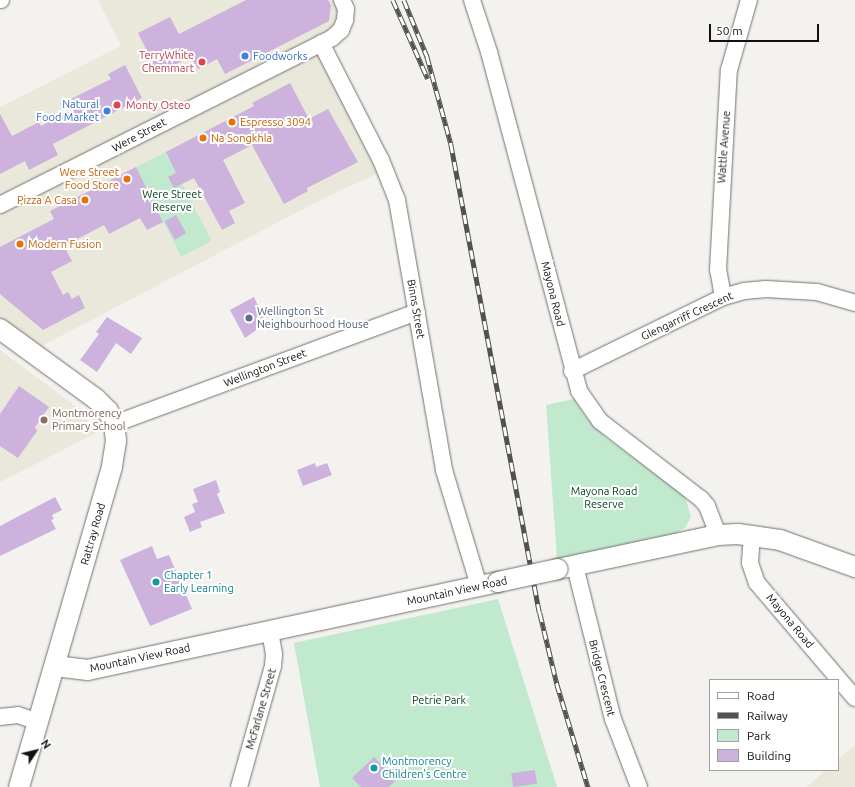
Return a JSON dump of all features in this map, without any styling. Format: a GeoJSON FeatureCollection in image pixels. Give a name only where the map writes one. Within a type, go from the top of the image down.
{"type":"FeatureCollection","features":[{"type":"Feature","properties":{"kind":"street","name":"Were Street"},"geometry":{"type":"LineString","coordinates":[[0,205],[336,35],[344,25],[346,9],[342,0]]}},
{"type":"Feature","properties":{"kind":"street","name":"Mayona Road"},"geometry":{"type":"LineString","coordinates":[[472,0],[489,52],[516,151],[572,371],[579,391],[600,421],[701,499],[707,506],[718,535]]}},
{"type":"Feature","properties":{"kind":"street","name":"Wattle Avenue"},"geometry":{"type":"LineString","coordinates":[[723,297],[718,270],[729,70],[749,0]]}},
{"type":"Feature","properties":{"kind":"street","name":"Binns Street"},"geometry":{"type":"LineString","coordinates":[[321,43],[380,160],[398,200],[444,470],[488,584]]}},
{"type":"Feature","properties":{"kind":"street","name":"Glengarriff Crescent"},"geometry":{"type":"LineString","coordinates":[[572,371],[723,297],[744,291],[766,289],[817,292],[855,303]]}},
{"type":"Feature","properties":{"kind":"street","name":"Wellington Street"},"geometry":{"type":"LineString","coordinates":[[114,424],[416,312]]}},
{"type":"Feature","properties":{"kind":"street","name":"Rattray Road"},"geometry":{"type":"LineString","coordinates":[[0,329],[96,399],[108,411],[114,424],[116,441],[112,467],[19,787]]}},
{"type":"Feature","properties":{"kind":"street","name":"Mayona Road"},"geometry":{"type":"LineString","coordinates":[[752,534],[750,563],[757,583],[839,679]]}},
{"type":"Feature","properties":{"kind":"street","name":"Mountain View Road"},"geometry":{"type":"LineString","coordinates":[[55,666],[88,670],[718,535],[752,534],[792,543],[855,567]]}},
{"type":"Feature","properties":{"kind":"street","name":"Bridge Crescent"},"geometry":{"type":"LineString","coordinates":[[566,567],[613,719],[639,787]]}},
{"type":"Feature","properties":{"kind":"street","name":"McFarlane Street"},"geometry":{"type":"LineString","coordinates":[[239,787],[273,666],[274,654],[270,631]]}},
{"type":"Feature","properties":{"kind":"street","name":"Mayona Road"},"geometry":{"type":"LineString","coordinates":[[839,679],[855,698]]}},
{"type":"Feature","properties":{"kind":"street"},"geometry":{"type":"LineString","coordinates":[[0,717],[18,715],[38,722]]}},
{"type":"Feature","properties":{"kind":"shaded area"},"geometry":{"type":"Polygon","coordinates":[[[98,0],[339,0],[342,20],[318,42],[379,173],[328,196],[38,348],[0,321],[0,107],[121,46],[98,0]]]}},
{"type":"Feature","properties":{"kind":"shaded area","name":"Montmorency Primary School"},"geometry":{"type":"Polygon","coordinates":[[[0,350],[78,408],[96,433],[0,482],[0,350]]]}},
{"type":"Feature","properties":{"kind":"shaded area"},"geometry":{"type":"Polygon","coordinates":[[[855,745],[855,787],[807,787],[825,771],[839,771],[839,758],[855,745]]]}},
{"type":"Feature","properties":{"kind":"green space","name":"Were Street Reserve"},"geometry":{"type":"Polygon","coordinates":[[[166,152],[211,241],[181,257],[136,167],[166,152]]]}},
{"type":"Feature","properties":{"kind":"green space","name":"Mayona Road Reserve"},"geometry":{"type":"Polygon","coordinates":[[[574,399],[585,416],[605,437],[685,496],[691,517],[685,528],[674,534],[557,560],[546,405],[574,399]]]}},
{"type":"Feature","properties":{"kind":"green space","name":"Petrie Park"},"geometry":{"type":"Polygon","coordinates":[[[498,599],[557,787],[320,787],[294,643],[498,599]]]}},
{"type":"Feature","properties":{"kind":"building"},"geometry":{"type":"Polygon","coordinates":[[[246,0],[328,0],[331,5],[329,21],[225,74],[217,59],[198,69],[190,57],[158,73],[138,33],[170,17],[179,34],[246,0]]]}},
{"type":"Feature","properties":{"kind":"building"},"geometry":{"type":"Polygon","coordinates":[[[125,65],[142,98],[53,144],[58,155],[29,170],[25,161],[0,174],[0,114],[12,136],[39,122],[41,126],[73,110],[69,100],[111,79],[108,74],[125,65]]]}},
{"type":"Feature","properties":{"kind":"building"},"geometry":{"type":"Polygon","coordinates":[[[290,83],[309,119],[328,109],[358,162],[307,188],[308,191],[284,204],[252,145],[223,160],[245,203],[229,211],[235,223],[222,230],[194,178],[174,188],[168,177],[176,173],[166,152],[254,106],[252,103],[290,83]]]}},
{"type":"Feature","properties":{"kind":"building"},"geometry":{"type":"Polygon","coordinates":[[[136,167],[163,222],[147,230],[140,218],[109,234],[104,225],[64,246],[72,261],[51,272],[63,295],[68,292],[72,299],[79,295],[85,308],[43,330],[0,294],[0,247],[54,219],[50,211],[136,167]]]}},
{"type":"Feature","properties":{"kind":"building"},"geometry":{"type":"Polygon","coordinates":[[[176,215],[186,233],[175,240],[165,221],[176,215]]]}},
{"type":"Feature","properties":{"kind":"building","name":"Wellington St Neighbourhood House"},"geometry":{"type":"Polygon","coordinates":[[[254,297],[266,323],[245,338],[230,310],[254,297]]]}},
{"type":"Feature","properties":{"kind":"building"},"geometry":{"type":"Polygon","coordinates":[[[107,317],[142,338],[131,354],[116,343],[97,372],[80,360],[99,334],[96,332],[107,317]]]}},
{"type":"Feature","properties":{"kind":"building"},"geometry":{"type":"Polygon","coordinates":[[[19,386],[49,407],[35,427],[37,431],[18,458],[0,446],[0,414],[19,386]]]}},
{"type":"Feature","properties":{"kind":"building"},"geometry":{"type":"Polygon","coordinates":[[[315,463],[316,467],[327,463],[332,475],[303,486],[297,470],[315,463]]]}},
{"type":"Feature","properties":{"kind":"building"},"geometry":{"type":"Polygon","coordinates":[[[216,480],[220,492],[217,494],[225,513],[200,522],[202,527],[190,532],[184,517],[195,512],[192,504],[198,502],[193,489],[216,480]]]}},
{"type":"Feature","properties":{"kind":"building"},"geometry":{"type":"Polygon","coordinates":[[[55,497],[62,510],[52,515],[54,519],[51,520],[56,529],[0,556],[0,526],[55,497]]]}},
{"type":"Feature","properties":{"kind":"building","name":"Chapter 1 Early Learning"},"geometry":{"type":"Polygon","coordinates":[[[152,546],[157,559],[169,555],[192,609],[150,626],[120,560],[152,546]]]}},
{"type":"Feature","properties":{"kind":"building","name":"Montmorency Children's Centre"},"geometry":{"type":"Polygon","coordinates":[[[374,757],[396,780],[389,787],[361,787],[352,778],[374,757]]]}},
{"type":"Feature","properties":{"kind":"building"},"geometry":{"type":"Polygon","coordinates":[[[535,770],[537,784],[513,787],[511,773],[535,770]]]}},
{"type":"Feature","properties":{"kind":"railway"},"geometry":{"type":"LineString","coordinates":[[393,0],[428,79]]}},
{"type":"Feature","properties":{"kind":"railway"},"geometry":{"type":"LineString","coordinates":[[404,0],[427,56],[451,144],[540,613],[557,684],[588,787]]}},
{"type":"Feature","properties":{"kind":"place","name":"Foodworks"},"geometry":{"type":"Point","coordinates":[245,56]}},
{"type":"Feature","properties":{"kind":"place","name":"TerryWhite Chemmart"},"geometry":{"type":"Point","coordinates":[202,62]}},
{"type":"Feature","properties":{"kind":"place","name":"Monty Osteo"},"geometry":{"type":"Point","coordinates":[117,105]}},
{"type":"Feature","properties":{"kind":"place","name":"Natural Food Market"},"geometry":{"type":"Point","coordinates":[107,111]}},
{"type":"Feature","properties":{"kind":"place","name":"Espresso 3094"},"geometry":{"type":"Point","coordinates":[232,122]}},
{"type":"Feature","properties":{"kind":"place","name":"Na Songkhla"},"geometry":{"type":"Point","coordinates":[203,138]}},
{"type":"Feature","properties":{"kind":"place","name":"Were Street Food Store"},"geometry":{"type":"Point","coordinates":[127,179]}},
{"type":"Feature","properties":{"kind":"place","name":"Pizza A Casa"},"geometry":{"type":"Point","coordinates":[85,200]}},
{"type":"Feature","properties":{"kind":"place","name":"Modern Fusion"},"geometry":{"type":"Point","coordinates":[20,244]}},
{"type":"Feature","properties":{"kind":"place","name":"Wellington St Neighbourhood House"},"geometry":{"type":"Point","coordinates":[249,318]}},
{"type":"Feature","properties":{"kind":"place","name":"Montmorency Primary School"},"geometry":{"type":"Point","coordinates":[44,420]}},
{"type":"Feature","properties":{"kind":"place","name":"Chapter 1 Early Learning"},"geometry":{"type":"Point","coordinates":[156,582]}},
{"type":"Feature","properties":{"kind":"place","name":"Montmorency Children's Centre"},"geometry":{"type":"Point","coordinates":[374,768]}}]}
